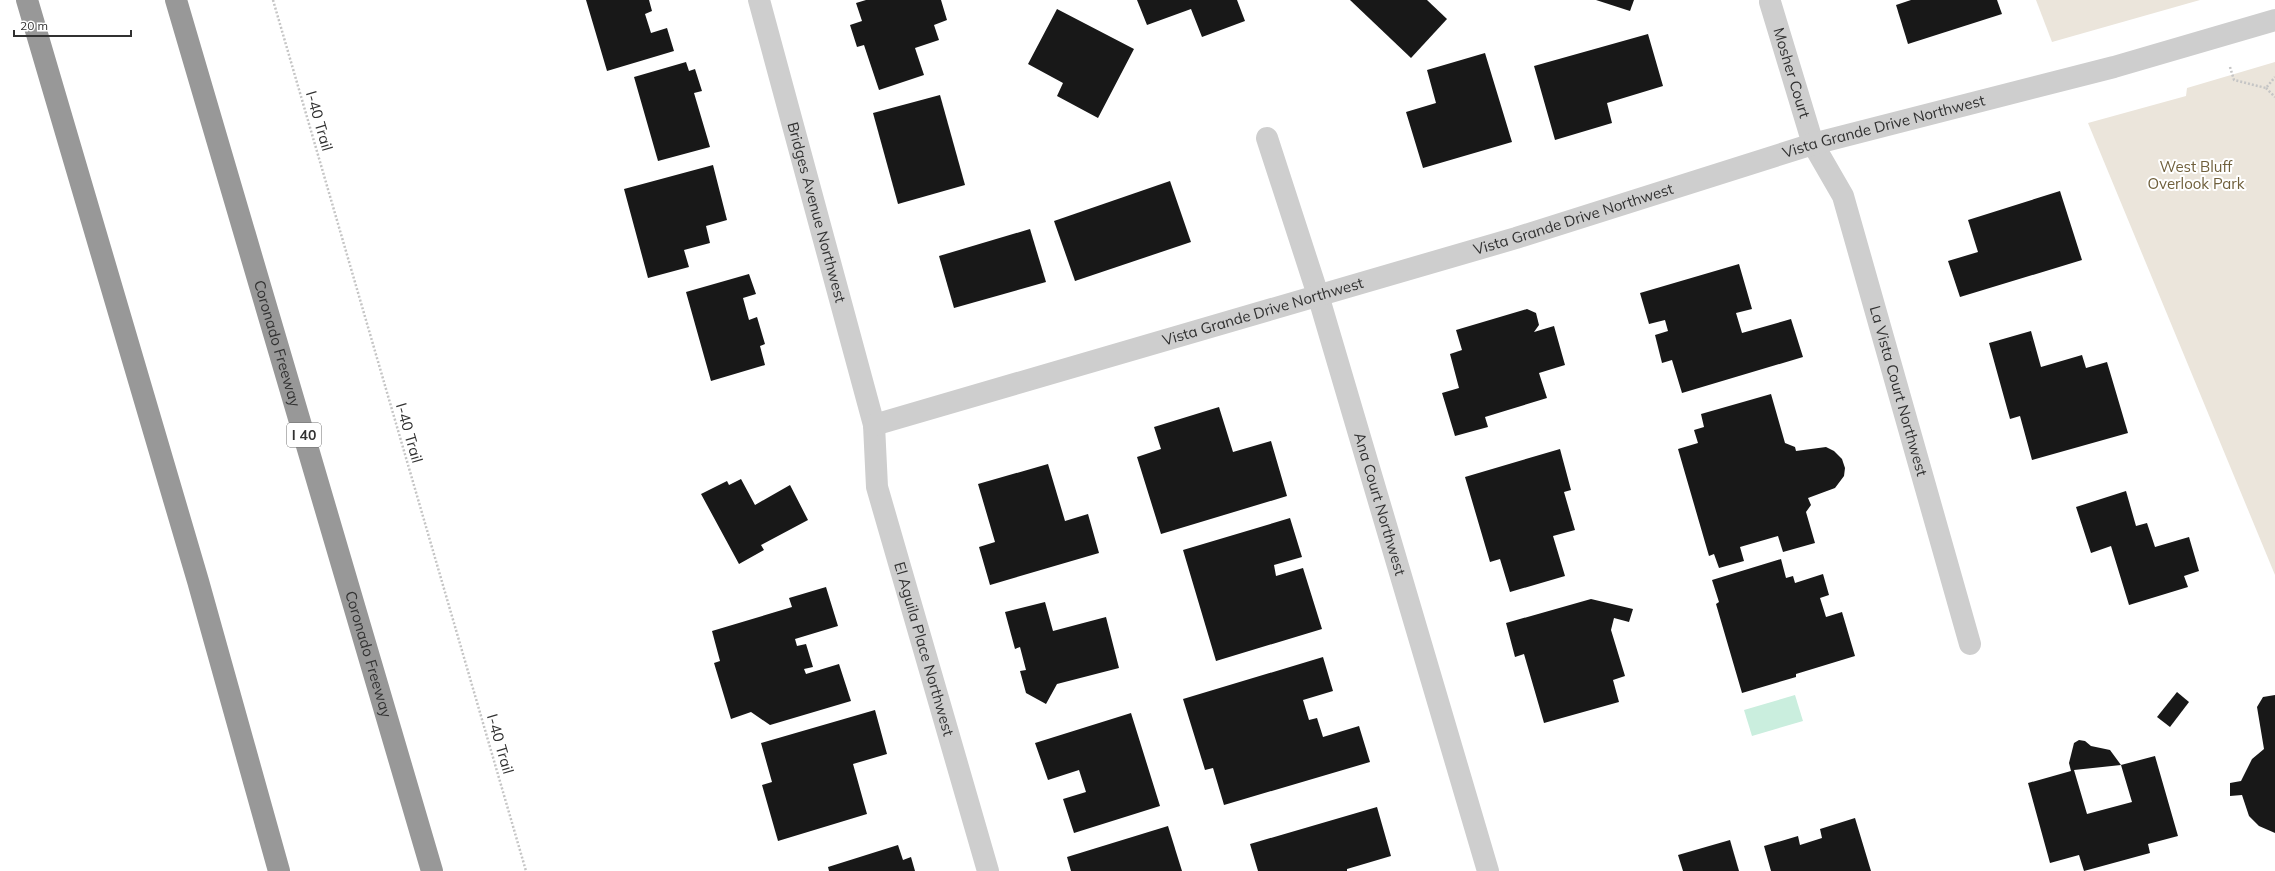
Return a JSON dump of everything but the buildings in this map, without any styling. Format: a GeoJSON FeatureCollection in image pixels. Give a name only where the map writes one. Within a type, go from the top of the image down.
{"type":"FeatureCollection","features":[{"type":"Feature","properties":{"kind":"highway"},"geometry":{"type":"LineString","coordinates":[[27,0],[196,573],[278,871]]}},
{"type":"Feature","properties":{"kind":"highway","name":"Coronado Freeway"},"geometry":{"type":"LineString","coordinates":[[176,0],[432,871]]}},
{"type":"Feature","properties":{"kind":"street","name":"Bridges Avenue Northwest"},"geometry":{"type":"LineString","coordinates":[[759,0],[874,425]]}},
{"type":"Feature","properties":{"kind":"street","name":"Mosher Court"},"geometry":{"type":"LineString","coordinates":[[1770,2],[1813,144]]}},
{"type":"Feature","properties":{"kind":"street","name":"Vista Grande Drive Northwest"},"geometry":{"type":"LineString","coordinates":[[874,425],[1516,238],[1813,144],[2114,67],[2275,20]]}},
{"type":"Feature","properties":{"kind":"street","name":"Ana Court Northwest"},"geometry":{"type":"LineString","coordinates":[[1267,138],[1318,295],[1488,871]]}},
{"type":"Feature","properties":{"kind":"street","name":"La Vista Court Northwest"},"geometry":{"type":"LineString","coordinates":[[1813,144],[1843,196],[1970,644]]}},
{"type":"Feature","properties":{"kind":"street","name":"El Aguila Place Northwest"},"geometry":{"type":"LineString","coordinates":[[874,425],[877,487],[988,871]]}},
{"type":"Feature","properties":{"kind":"path","name":"I-40 Trail"},"geometry":{"type":"LineString","coordinates":[[273,0],[526,871]]}},
{"type":"Feature","properties":{"kind":"path"},"geometry":{"type":"LineString","coordinates":[[2230,66],[2234,80],[2266,88],[2275,97]]}},
{"type":"Feature","properties":{"kind":"path"},"geometry":{"type":"LineString","coordinates":[[2266,88],[2275,77]]}},
{"type":"Feature","properties":{"kind":"green space"},"geometry":{"type":"Polygon","coordinates":[[[2036,0],[2200,0],[2052,42],[2036,0]]]}},
{"type":"Feature","properties":{"kind":"green space","name":"West Bluff Overlook Park"},"geometry":{"type":"Polygon","coordinates":[[[2275,62],[2275,575],[2088,123],[2186,96],[2187,88],[2275,62]]]}},
{"type":"Feature","properties":{"kind":"shaded area"},"geometry":{"type":"Polygon","coordinates":[[[1795,695],[1803,721],[1752,736],[1744,710],[1795,695]]]}}]}
